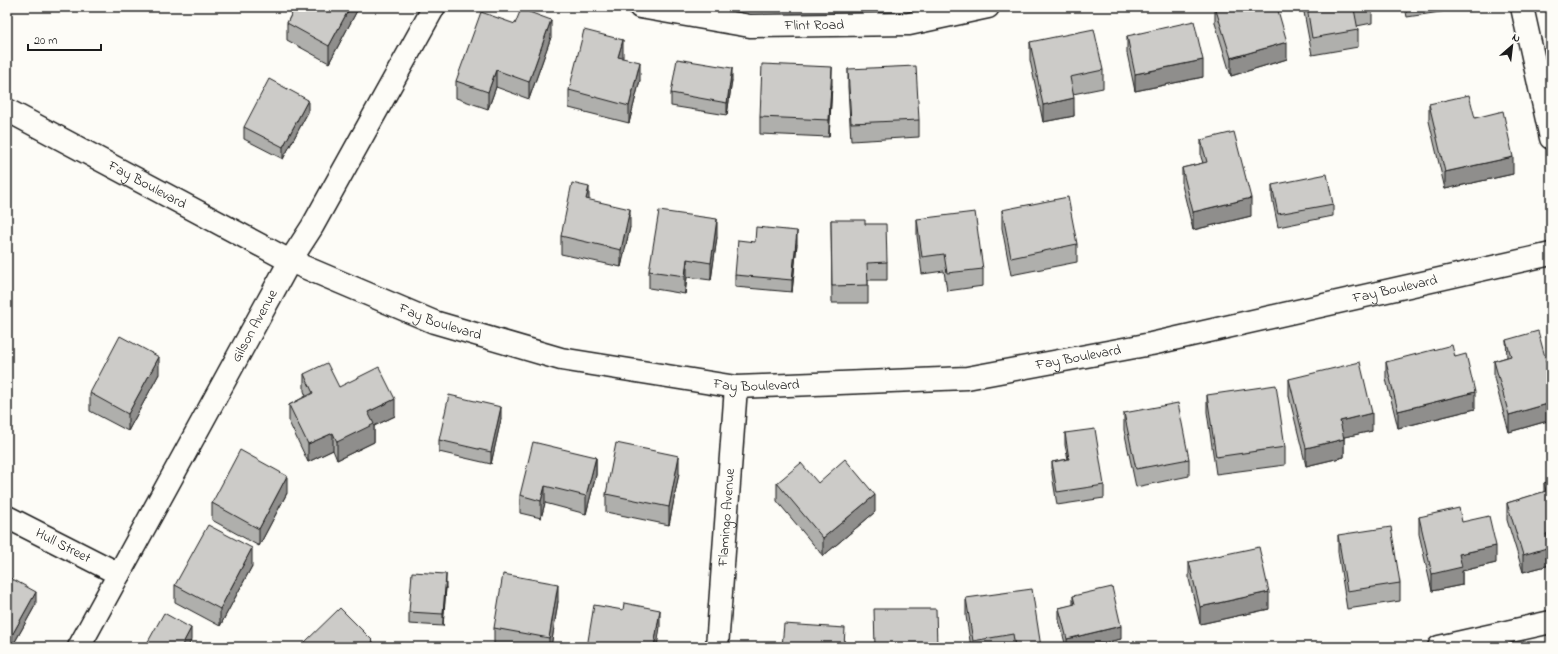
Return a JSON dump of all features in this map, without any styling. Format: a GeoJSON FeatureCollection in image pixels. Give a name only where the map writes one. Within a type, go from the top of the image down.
{"type":"FeatureCollection","features":[{"type":"Feature","properties":{"kind":"street","name":"Gilson Avenue"},"geometry":{"type":"LineString","coordinates":[[79,647],[290,261],[312,227],[434,7]]}},
{"type":"Feature","properties":{"kind":"street","name":"Flint Road"},"geometry":{"type":"LineString","coordinates":[[640,7],[758,26],[909,24],[988,7]]}},
{"type":"Feature","properties":{"kind":"street"},"geometry":{"type":"LineString","coordinates":[[1522,7],[1551,138]]}},
{"type":"Feature","properties":{"kind":"street","name":"Fay Boulevard"},"geometry":{"type":"LineString","coordinates":[[7,110],[290,261],[434,322],[561,359],[736,387],[968,378],[1150,344],[1551,254]]}},
{"type":"Feature","properties":{"kind":"street","name":"Flamingo Avenue"},"geometry":{"type":"LineString","coordinates":[[717,647],[736,387]]}},
{"type":"Feature","properties":{"kind":"street","name":"Hull Street"},"geometry":{"type":"LineString","coordinates":[[7,517],[119,574]]}},
{"type":"Feature","properties":{"kind":"street"},"geometry":{"type":"LineString","coordinates":[[1439,647],[1551,622]]}},
{"type":"Feature","properties":{"kind":"building"},"geometry":{"type":"Polygon","coordinates":[[[295,7],[350,7],[329,46],[287,23],[295,7]]]}},
{"type":"Feature","properties":{"kind":"building"},"geometry":{"type":"Polygon","coordinates":[[[1215,7],[1277,7],[1287,42],[1231,58],[1215,7]]]}},
{"type":"Feature","properties":{"kind":"building"},"geometry":{"type":"Polygon","coordinates":[[[1307,7],[1366,7],[1354,9],[1358,30],[1312,38],[1307,7]]]}},
{"type":"Feature","properties":{"kind":"building"},"geometry":{"type":"Polygon","coordinates":[[[521,9],[551,20],[529,82],[496,70],[488,92],[456,81],[481,12],[515,24],[521,9]]]}},
{"type":"Feature","properties":{"kind":"building"},"geometry":{"type":"Polygon","coordinates":[[[1194,21],[1203,60],[1135,74],[1127,36],[1194,21]]]}},
{"type":"Feature","properties":{"kind":"building"},"geometry":{"type":"Polygon","coordinates":[[[1094,29],[1103,70],[1070,77],[1074,98],[1043,105],[1030,42],[1094,29]]]}},
{"type":"Feature","properties":{"kind":"building"},"geometry":{"type":"Polygon","coordinates":[[[584,30],[623,40],[618,57],[640,62],[629,106],[569,90],[584,30]]]}},
{"type":"Feature","properties":{"kind":"building"},"geometry":{"type":"Polygon","coordinates":[[[677,59],[732,68],[727,103],[671,93],[677,59]]]}},
{"type":"Feature","properties":{"kind":"building"},"geometry":{"type":"Polygon","coordinates":[[[762,64],[832,67],[829,120],[760,117],[762,64]]]}},
{"type":"Feature","properties":{"kind":"building"},"geometry":{"type":"Polygon","coordinates":[[[916,66],[919,120],[851,123],[848,69],[916,66]]]}},
{"type":"Feature","properties":{"kind":"building"},"geometry":{"type":"Polygon","coordinates":[[[269,79],[308,100],[283,147],[244,127],[269,79]]]}},
{"type":"Feature","properties":{"kind":"building"},"geometry":{"type":"Polygon","coordinates":[[[1469,95],[1475,118],[1503,111],[1513,157],[1445,172],[1429,104],[1469,95]]]}},
{"type":"Feature","properties":{"kind":"building"},"geometry":{"type":"Polygon","coordinates":[[[1234,132],[1251,198],[1193,212],[1182,168],[1207,162],[1201,140],[1234,132]]]}},
{"type":"Feature","properties":{"kind":"building"},"geometry":{"type":"Polygon","coordinates":[[[1327,174],[1333,204],[1278,214],[1272,185],[1327,174]]]}},
{"type":"Feature","properties":{"kind":"building"},"geometry":{"type":"Polygon","coordinates":[[[572,183],[589,187],[586,199],[630,209],[621,250],[561,236],[572,183]]]}},
{"type":"Feature","properties":{"kind":"building"},"geometry":{"type":"Polygon","coordinates":[[[1068,197],[1077,244],[1011,258],[1002,210],[1068,197]]]}},
{"type":"Feature","properties":{"kind":"building"},"geometry":{"type":"Polygon","coordinates":[[[659,211],[717,219],[711,263],[687,259],[685,276],[649,271],[659,211]]]}},
{"type":"Feature","properties":{"kind":"building"},"geometry":{"type":"Polygon","coordinates":[[[975,212],[983,269],[947,273],[944,254],[922,257],[917,219],[975,212]]]}},
{"type":"Feature","properties":{"kind":"building"},"geometry":{"type":"Polygon","coordinates":[[[831,220],[865,220],[865,224],[886,224],[887,262],[867,263],[868,285],[832,286],[831,220]]]}},
{"type":"Feature","properties":{"kind":"building"},"geometry":{"type":"Polygon","coordinates":[[[756,227],[797,231],[792,280],[735,275],[738,240],[755,242],[756,227]]]}},
{"type":"Feature","properties":{"kind":"building"},"geometry":{"type":"Polygon","coordinates":[[[1538,331],[1551,379],[1551,403],[1509,415],[1494,361],[1511,356],[1506,340],[1538,331]]]}},
{"type":"Feature","properties":{"kind":"building"},"geometry":{"type":"Polygon","coordinates":[[[120,336],[159,357],[128,414],[90,393],[120,336]]]}},
{"type":"Feature","properties":{"kind":"building"},"geometry":{"type":"Polygon","coordinates":[[[1452,345],[1455,357],[1466,354],[1475,392],[1398,411],[1386,362],[1452,345]]]}},
{"type":"Feature","properties":{"kind":"building"},"geometry":{"type":"Polygon","coordinates":[[[1360,362],[1372,413],[1340,421],[1344,439],[1306,448],[1289,379],[1360,362]]]}},
{"type":"Feature","properties":{"kind":"building"},"geometry":{"type":"Polygon","coordinates":[[[327,363],[339,387],[379,367],[395,399],[368,412],[374,424],[337,442],[333,433],[308,444],[289,405],[313,393],[304,374],[327,363]]]}},
{"type":"Feature","properties":{"kind":"building"},"geometry":{"type":"Polygon","coordinates":[[[1276,385],[1285,447],[1216,457],[1207,395],[1276,385]]]}},
{"type":"Feature","properties":{"kind":"building"},"geometry":{"type":"Polygon","coordinates":[[[449,395],[501,407],[491,452],[439,440],[449,395]]]}},
{"type":"Feature","properties":{"kind":"building"},"geometry":{"type":"Polygon","coordinates":[[[1178,403],[1189,459],[1136,469],[1124,413],[1178,403]]]}},
{"type":"Feature","properties":{"kind":"building"},"geometry":{"type":"Polygon","coordinates":[[[1095,429],[1104,485],[1057,492],[1052,462],[1069,459],[1065,433],[1095,429]]]}},
{"type":"Feature","properties":{"kind":"building"},"geometry":{"type":"Polygon","coordinates":[[[533,442],[596,457],[586,496],[545,486],[541,501],[520,495],[533,442]]]}},
{"type":"Feature","properties":{"kind":"building"},"geometry":{"type":"Polygon","coordinates":[[[616,443],[679,456],[669,507],[606,494],[616,443]]]}},
{"type":"Feature","properties":{"kind":"building"},"geometry":{"type":"Polygon","coordinates":[[[240,450],[287,476],[259,529],[212,503],[240,450]]]}},
{"type":"Feature","properties":{"kind":"building"},"geometry":{"type":"Polygon","coordinates":[[[845,459],[875,495],[823,538],[777,483],[801,463],[818,483],[845,459]]]}},
{"type":"Feature","properties":{"kind":"building"},"geometry":{"type":"Polygon","coordinates":[[[1551,481],[1551,532],[1546,534],[1550,547],[1523,555],[1507,503],[1546,491],[1544,483],[1551,481]]]}},
{"type":"Feature","properties":{"kind":"building"},"geometry":{"type":"Polygon","coordinates":[[[1459,508],[1462,522],[1489,516],[1496,546],[1459,554],[1462,567],[1432,574],[1419,517],[1459,508]]]}},
{"type":"Feature","properties":{"kind":"building"},"geometry":{"type":"Polygon","coordinates":[[[208,525],[252,548],[220,609],[175,585],[208,525]]]}},
{"type":"Feature","properties":{"kind":"building"},"geometry":{"type":"Polygon","coordinates":[[[1391,527],[1400,583],[1347,591],[1338,535],[1391,527]]]}},
{"type":"Feature","properties":{"kind":"building"},"geometry":{"type":"Polygon","coordinates":[[[1259,547],[1269,592],[1200,607],[1189,562],[1259,547]]]}},
{"type":"Feature","properties":{"kind":"building"},"geometry":{"type":"Polygon","coordinates":[[[412,572],[446,574],[443,614],[409,612],[412,572]]]}},
{"type":"Feature","properties":{"kind":"building"},"geometry":{"type":"Polygon","coordinates":[[[503,574],[558,584],[549,638],[494,628],[503,574]]]}},
{"type":"Feature","properties":{"kind":"building"},"geometry":{"type":"Polygon","coordinates":[[[7,576],[36,592],[11,637],[7,635],[7,576]]]}},
{"type":"Feature","properties":{"kind":"building"},"geometry":{"type":"Polygon","coordinates":[[[1112,587],[1121,626],[1067,639],[1059,608],[1075,604],[1073,596],[1112,587]]]}},
{"type":"Feature","properties":{"kind":"building"},"geometry":{"type":"Polygon","coordinates":[[[1032,589],[1041,647],[1015,647],[1013,634],[973,641],[966,598],[1032,589]]]}},
{"type":"Feature","properties":{"kind":"building"},"geometry":{"type":"Polygon","coordinates":[[[624,603],[660,610],[654,647],[587,647],[594,605],[623,610],[624,603]]]}},
{"type":"Feature","properties":{"kind":"building"},"geometry":{"type":"Polygon","coordinates":[[[340,608],[373,641],[367,647],[308,647],[304,643],[340,608]]]}},
{"type":"Feature","properties":{"kind":"building"},"geometry":{"type":"Polygon","coordinates":[[[874,609],[936,609],[937,647],[875,647],[874,609]]]}},
{"type":"Feature","properties":{"kind":"building"},"geometry":{"type":"Polygon","coordinates":[[[164,613],[191,628],[181,647],[145,647],[164,613]]]}},
{"type":"Feature","properties":{"kind":"building"},"geometry":{"type":"Polygon","coordinates":[[[784,624],[845,628],[844,647],[782,647],[784,624]]]}}]}
